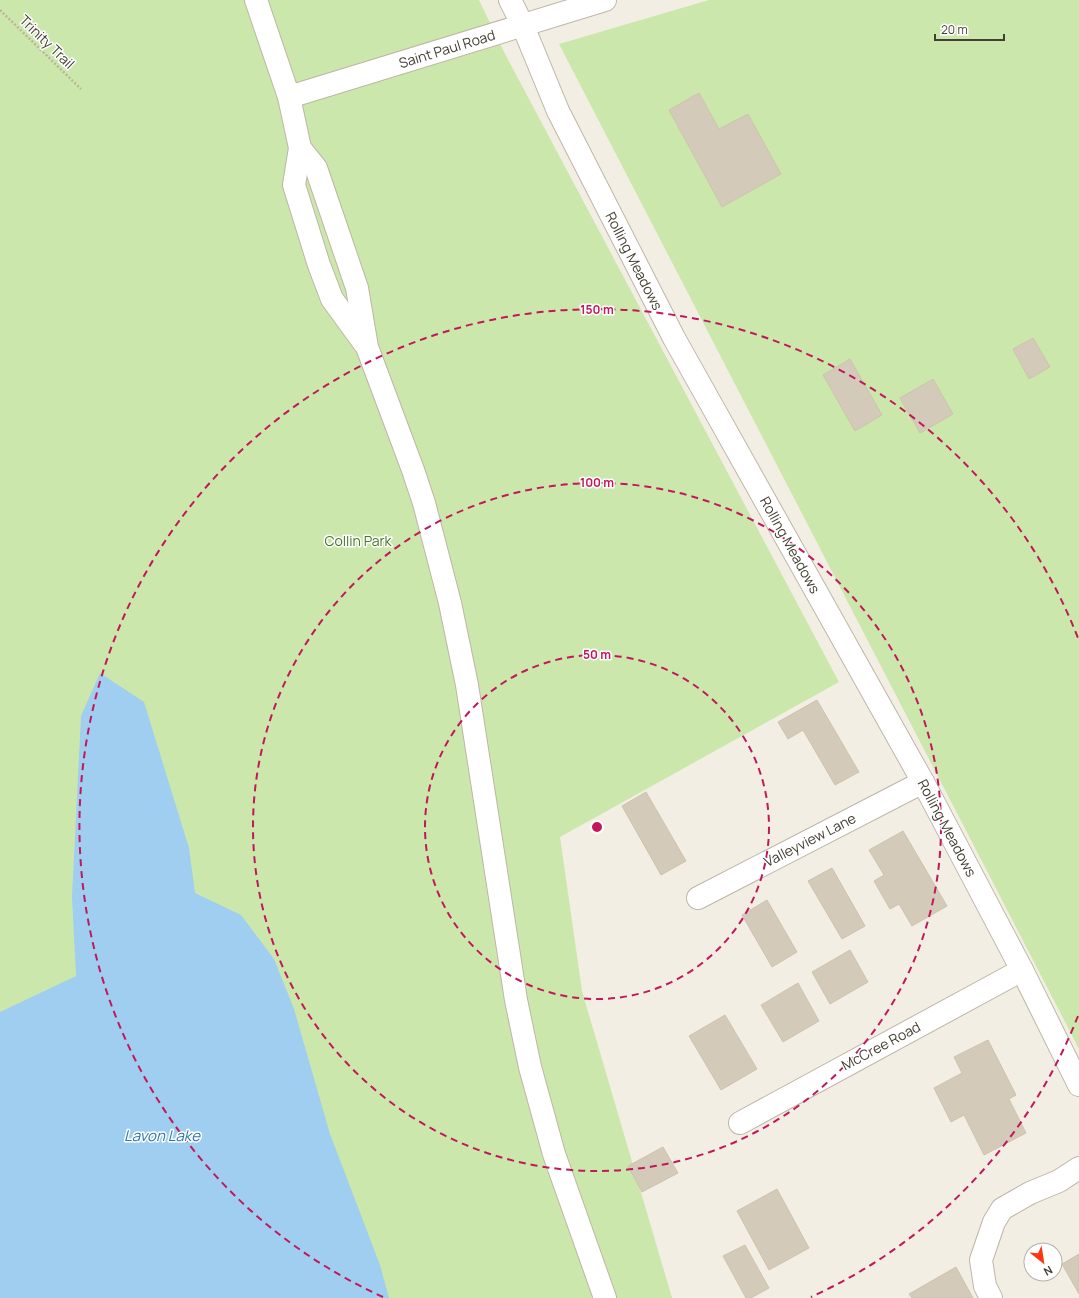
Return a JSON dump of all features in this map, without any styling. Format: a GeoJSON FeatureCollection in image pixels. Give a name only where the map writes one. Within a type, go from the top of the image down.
{"type":"FeatureCollection","features":[{"type":"Feature","properties":{"kind":"street"},"geometry":{"type":"LineString","coordinates":[[256,0],[289,97],[300,148],[316,168],[357,288],[367,347],[424,503],[450,603],[467,685],[516,1000],[530,1067],[554,1154],[605,1298]]}},
{"type":"Feature","properties":{"kind":"street","name":"Rolling Meadows"},"geometry":{"type":"LineString","coordinates":[[510,0],[523,26],[558,111],[674,338],[923,782],[1022,970],[1079,1085]]}},
{"type":"Feature","properties":{"kind":"street","name":"Saint Paul Road"},"geometry":{"type":"LineString","coordinates":[[289,97],[605,0]]}},
{"type":"Feature","properties":{"kind":"street","name":"Valleyview Lane"},"geometry":{"type":"LineString","coordinates":[[698,898],[923,782]]}},
{"type":"Feature","properties":{"kind":"street","name":"McCree Road"},"geometry":{"type":"LineString","coordinates":[[740,1123],[1022,970]]}},
{"type":"Feature","properties":{"kind":"street"},"geometry":{"type":"LineString","coordinates":[[991,1298],[985,1286],[981,1260],[994,1222],[1002,1209],[1030,1193],[1060,1181],[1079,1168]]}},
{"type":"Feature","properties":{"kind":"path","name":"Trinity Trail"},"geometry":{"type":"LineString","coordinates":[[0,10],[81,89]]}},
{"type":"Feature","properties":{"kind":"green space","name":"Collin Park"},"geometry":{"type":"Polygon","coordinates":[[[0,0],[479,0],[504,52],[839,682],[560,837],[582,991],[672,1298],[332,1298],[0,1184],[0,0]]]}},
{"type":"Feature","properties":{"kind":"green space"},"geometry":{"type":"Polygon","coordinates":[[[709,0],[1079,0],[1079,1049],[559,44],[709,0]]]}},
{"type":"Feature","properties":{"kind":"water","name":"Lavon Lake"},"geometry":{"type":"Polygon","coordinates":[[[100,673],[144,702],[189,848],[195,893],[241,915],[274,959],[294,1009],[330,1134],[380,1265],[389,1298],[0,1298],[0,1012],[76,976],[72,897],[81,716],[100,673]]]}},
{"type":"Feature","properties":{"kind":"building"},"geometry":{"type":"Polygon","coordinates":[[[699,93],[719,129],[748,114],[781,174],[722,207],[669,110],[699,93]]]}},
{"type":"Feature","properties":{"kind":"building"},"geometry":{"type":"Polygon","coordinates":[[[1033,338],[1050,367],[1029,379],[1013,349],[1033,338]]]}},
{"type":"Feature","properties":{"kind":"building"},"geometry":{"type":"Polygon","coordinates":[[[850,359],[882,415],[855,431],[823,375],[850,359]]]}},
{"type":"Feature","properties":{"kind":"building"},"geometry":{"type":"Polygon","coordinates":[[[933,379],[953,414],[920,433],[900,398],[933,379]]]}},
{"type":"Feature","properties":{"kind":"building"},"geometry":{"type":"Polygon","coordinates":[[[817,700],[859,772],[835,785],[803,730],[788,739],[778,722],[817,700]]]}},
{"type":"Feature","properties":{"kind":"building"},"geometry":{"type":"Polygon","coordinates":[[[646,792],[686,861],[661,875],[622,806],[646,792]]]}},
{"type":"Feature","properties":{"kind":"building"},"geometry":{"type":"Polygon","coordinates":[[[903,831],[947,906],[912,926],[899,904],[890,909],[874,881],[884,875],[869,850],[903,831]]]}},
{"type":"Feature","properties":{"kind":"building"},"geometry":{"type":"Polygon","coordinates":[[[832,868],[865,926],[842,939],[808,881],[832,868]]]}},
{"type":"Feature","properties":{"kind":"building"},"geometry":{"type":"Polygon","coordinates":[[[767,900],[797,952],[772,967],[742,915],[767,900]]]}},
{"type":"Feature","properties":{"kind":"building"},"geometry":{"type":"Polygon","coordinates":[[[850,950],[868,982],[830,1004],[812,972],[850,950]]]}},
{"type":"Feature","properties":{"kind":"building"},"geometry":{"type":"Polygon","coordinates":[[[798,983],[819,1021],[783,1042],[761,1005],[798,983]]]}},
{"type":"Feature","properties":{"kind":"building"},"geometry":{"type":"Polygon","coordinates":[[[725,1015],[757,1069],[721,1090],[689,1036],[725,1015]]]}},
{"type":"Feature","properties":{"kind":"building"},"geometry":{"type":"Polygon","coordinates":[[[988,1040],[1016,1095],[1009,1099],[1026,1133],[984,1155],[964,1115],[951,1122],[934,1088],[962,1073],[954,1057],[988,1040]]]}},
{"type":"Feature","properties":{"kind":"building"},"geometry":{"type":"Polygon","coordinates":[[[663,1147],[678,1173],[642,1192],[628,1166],[663,1147]]]}},
{"type":"Feature","properties":{"kind":"building"},"geometry":{"type":"Polygon","coordinates":[[[777,1189],[809,1248],[769,1270],[737,1211],[777,1189]]]}},
{"type":"Feature","properties":{"kind":"building"},"geometry":{"type":"Polygon","coordinates":[[[745,1245],[769,1288],[751,1298],[746,1298],[723,1256],[745,1245]]]}},
{"type":"Feature","properties":{"kind":"building"},"geometry":{"type":"Polygon","coordinates":[[[1079,1254],[1079,1294],[1063,1266],[1063,1263],[1079,1254]]]}},
{"type":"Feature","properties":{"kind":"building"},"geometry":{"type":"Polygon","coordinates":[[[956,1267],[973,1298],[912,1298],[909,1294],[956,1267]]]}}]}
